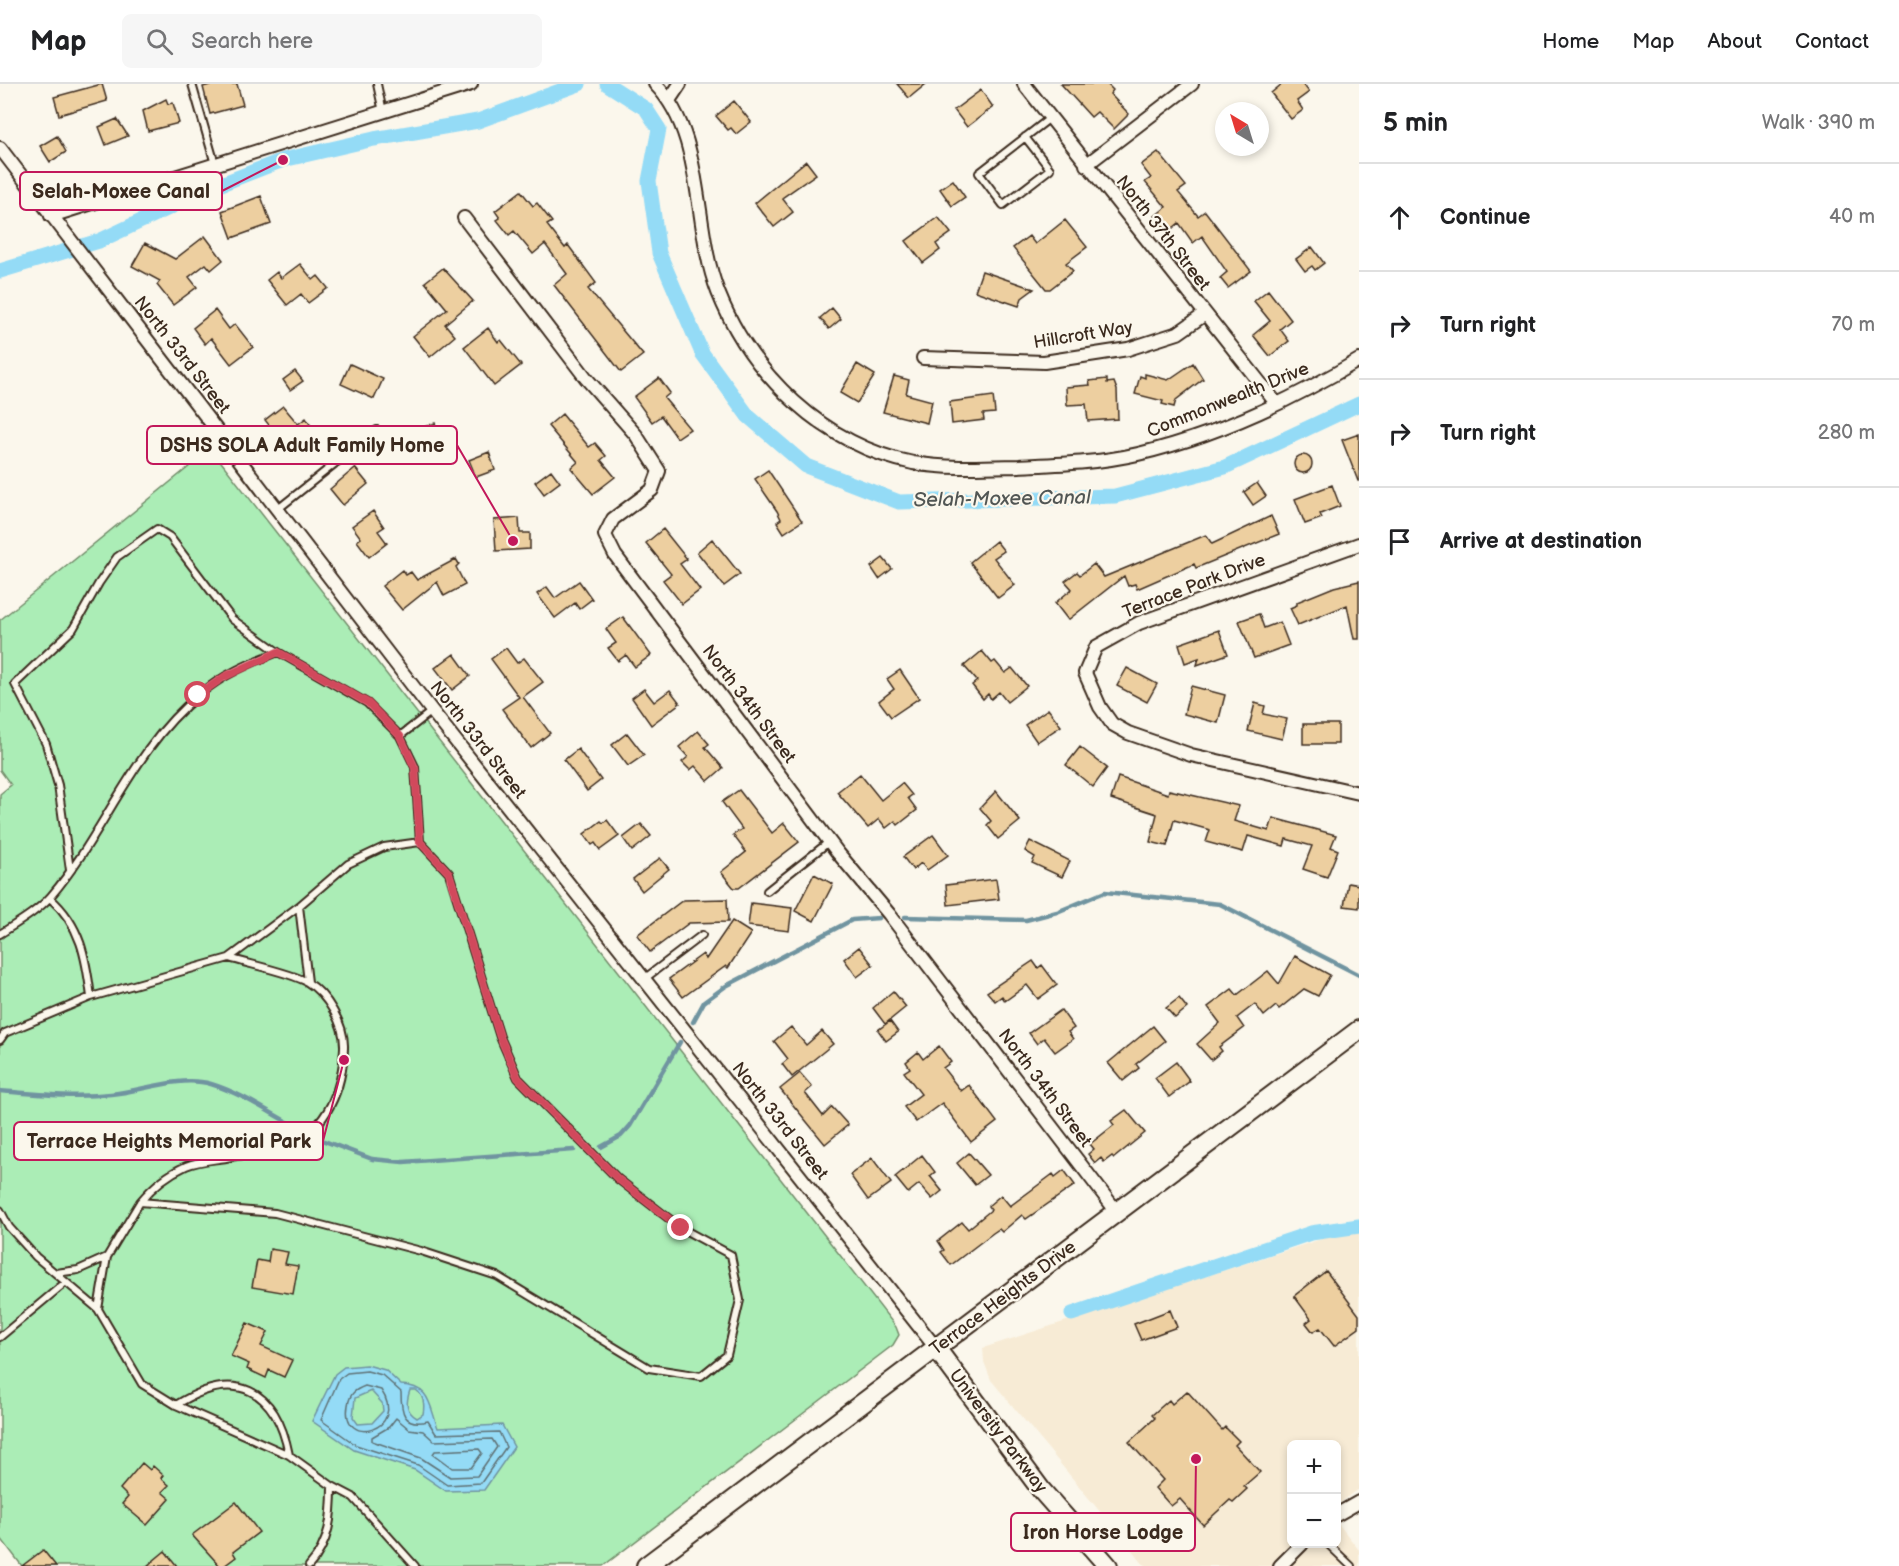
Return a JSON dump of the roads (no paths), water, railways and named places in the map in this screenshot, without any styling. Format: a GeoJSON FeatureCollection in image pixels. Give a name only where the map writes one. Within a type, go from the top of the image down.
{"type":"FeatureCollection","features":[{"type":"Feature","properties":{"kind":"main road","name":"Terrace Heights Drive"},"geometry":{"type":"LineString","coordinates":[[646,1566],[1359,1030]]}},
{"type":"Feature","properties":{"kind":"main road","name":"University Parkway"},"geometry":{"type":"LineString","coordinates":[[936,1348],[1042,1491],[1108,1566]]}},
{"type":"Feature","properties":{"kind":"street"},"geometry":{"type":"LineString","coordinates":[[51,216],[471,84]]}},
{"type":"Feature","properties":{"kind":"street","name":"Commonwealth Drive"},"geometry":{"type":"LineString","coordinates":[[655,84],[670,99],[685,129],[706,252],[718,292],[736,328],[759,364],[786,394],[815,420],[876,453],[912,462],[947,467],[1087,463],[1137,454],[1183,441],[1276,403],[1324,381],[1359,360]]}},
{"type":"Feature","properties":{"kind":"street"},"geometry":{"type":"LineString","coordinates":[[670,99],[680,84]]}},
{"type":"Feature","properties":{"kind":"street","name":"North 37th Street"},"geometry":{"type":"LineString","coordinates":[[1024,84],[1276,403]]}},
{"type":"Feature","properties":{"kind":"street"},"geometry":{"type":"LineString","coordinates":[[1086,165],[1191,84]]}},
{"type":"Feature","properties":{"kind":"street","name":"North 33rd Street"},"geometry":{"type":"LineString","coordinates":[[1,152],[432,711],[936,1348]]}},
{"type":"Feature","properties":{"kind":"street","name":"North 34th Street"},"geometry":{"type":"LineString","coordinates":[[464,218],[586,378],[636,435],[659,471],[652,490],[612,519],[605,535],[615,555],[830,841],[889,914],[1117,1212]]}},
{"type":"Feature","properties":{"kind":"street","name":"Hillcroft Way"},"geometry":{"type":"LineString","coordinates":[[922,358],[1044,362],[1128,349],[1178,333],[1205,314]]}},
{"type":"Feature","properties":{"kind":"street","name":"Terrace Park Drive"},"geometry":{"type":"LineString","coordinates":[[1359,544],[1139,623],[1096,647],[1085,673],[1100,707],[1112,724],[1128,733],[1191,755],[1359,793]]}},
{"type":"Feature","properties":{"kind":"street"},"geometry":{"type":"LineString","coordinates":[[1341,1512],[1359,1502]]}},
{"type":"Feature","properties":{"kind":"street"},"geometry":{"type":"LineString","coordinates":[[1280,1566],[1298,1548]]}},
{"type":"Feature","properties":{"kind":"lane"},"geometry":{"type":"LineString","coordinates":[[192,84],[215,164]]}},
{"type":"Feature","properties":{"kind":"lane"},"geometry":{"type":"LineString","coordinates":[[377,84],[383,111]]}},
{"type":"Feature","properties":{"kind":"lane"},"geometry":{"type":"LineString","coordinates":[[1025,136],[1050,169],[1004,205],[979,172],[1025,136],[1050,118]]}},
{"type":"Feature","properties":{"kind":"lane"},"geometry":{"type":"LineString","coordinates":[[277,510],[377,430]]}},
{"type":"Feature","properties":{"kind":"lane"},"geometry":{"type":"LineString","coordinates":[[70,870],[58,785],[46,744],[15,684],[73,629],[99,583],[117,557],[157,530],[170,537],[232,619],[278,652],[368,703],[400,736],[415,768],[420,842],[449,873],[500,1037],[518,1078],[618,1179],[681,1228],[730,1255],[740,1300],[727,1355],[701,1376],[649,1368],[497,1276],[422,1251],[275,1213],[140,1202]]}},
{"type":"Feature","properties":{"kind":"lane"},"geometry":{"type":"LineString","coordinates":[[0,934],[50,898],[152,746],[198,695],[224,677],[278,652]]}},
{"type":"Feature","properties":{"kind":"lane"},"geometry":{"type":"LineString","coordinates":[[400,736],[432,711]]}},
{"type":"Feature","properties":{"kind":"lane"},"geometry":{"type":"LineString","coordinates":[[767,891],[830,841]]}},
{"type":"Feature","properties":{"kind":"lane"},"geometry":{"type":"LineString","coordinates":[[0,1040],[5,1034],[92,997],[229,958],[299,906],[348,864],[384,848],[420,842]]}},
{"type":"Feature","properties":{"kind":"lane"},"geometry":{"type":"LineString","coordinates":[[50,898],[63,909],[78,931],[86,960],[92,997]]}},
{"type":"Feature","properties":{"kind":"lane"},"geometry":{"type":"LineString","coordinates":[[299,906],[308,982]]}},
{"type":"Feature","properties":{"kind":"lane"},"geometry":{"type":"LineString","coordinates":[[644,979],[702,936]]}},
{"type":"Feature","properties":{"kind":"lane"},"geometry":{"type":"LineString","coordinates":[[98,1309],[107,1257],[140,1202],[158,1182],[188,1165],[288,1146],[302,1139],[322,1120],[339,1088],[344,1072],[345,1042],[333,1010],[308,982],[229,958]]}},
{"type":"Feature","properties":{"kind":"lane"},"geometry":{"type":"LineString","coordinates":[[0,1210],[9,1227],[36,1257],[98,1309],[142,1384],[176,1406],[289,1455],[332,1486],[353,1497],[416,1566]]}},
{"type":"Feature","properties":{"kind":"lane"},"geometry":{"type":"LineString","coordinates":[[56,1273],[78,1270],[107,1257]]}},
{"type":"Feature","properties":{"kind":"lane"},"geometry":{"type":"LineString","coordinates":[[0,1337],[66,1282]]}},
{"type":"Feature","properties":{"kind":"lane"},"geometry":{"type":"LineString","coordinates":[[176,1406],[191,1396],[217,1389],[238,1387],[258,1394],[271,1407],[285,1431],[289,1455]]}},
{"type":"Feature","properties":{"kind":"lane"},"geometry":{"type":"LineString","coordinates":[[309,1566],[328,1536],[332,1514],[332,1486]]}},
{"type":"Feature","properties":{"kind":"lane"},"geometry":{"type":"LineString","coordinates":[[1332,1548],[1346,1564]]}},
{"type":"Feature","properties":{"kind":"water"},"geometry":{"type":"Polygon","coordinates":[[[367,1365],[385,1370],[401,1385],[418,1389],[427,1398],[438,1428],[502,1425],[514,1447],[484,1490],[446,1491],[415,1470],[354,1450],[312,1421],[335,1374],[344,1367],[367,1365]],[[410,1390],[407,1402],[408,1409],[417,1418],[423,1414],[424,1404],[421,1395],[416,1390],[410,1390]],[[371,1391],[355,1398],[353,1417],[358,1424],[372,1423],[383,1411],[382,1403],[371,1391]]]}},
{"type":"Feature","properties":{"kind":"waterway","name":"Selah-Moxee Canal"},"geometry":{"type":"LineString","coordinates":[[0,271],[99,241],[211,188],[283,160],[374,139],[478,121],[579,84]]}},
{"type":"Feature","properties":{"kind":"waterway","name":"Selah-Moxee Canal"},"geometry":{"type":"LineString","coordinates":[[607,84],[646,109],[659,129],[649,181],[659,253],[702,353],[748,416],[806,466],[899,502],[1115,496],[1225,467],[1359,404]]}},
{"type":"Feature","properties":{"kind":"waterway"},"geometry":{"type":"LineString","coordinates":[[905,917],[1026,920],[1057,912],[1105,892],[1220,904],[1359,975]]}},
{"type":"Feature","properties":{"kind":"waterway"},"geometry":{"type":"LineString","coordinates":[[693,1022],[704,1002],[726,986],[852,920],[879,918]]}},
{"type":"Feature","properties":{"kind":"waterway"},"geometry":{"type":"LineString","coordinates":[[601,1147],[621,1136],[630,1126],[680,1042]]}},
{"type":"Feature","properties":{"kind":"waterway"},"geometry":{"type":"LineString","coordinates":[[0,1091],[83,1096],[123,1092],[174,1082],[199,1082],[233,1093],[298,1128]]}},
{"type":"Feature","properties":{"kind":"waterway"},"geometry":{"type":"LineString","coordinates":[[319,1139],[372,1159],[403,1162],[574,1150]]}},
{"type":"Feature","properties":{"kind":"waterway"},"geometry":{"type":"LineString","coordinates":[[1072,1314],[1311,1233],[1359,1226]]}},
{"type":"Feature","properties":{"kind":"place","name":"Selah-Moxee Canal"},"geometry":{"type":"Point","coordinates":[283,160]}},
{"type":"Feature","properties":{"kind":"place","name":"DSHS SOLA Adult Family Home"},"geometry":{"type":"Point","coordinates":[513,541]}},
{"type":"Feature","properties":{"kind":"place","name":"Terrace Heights Memorial Park"},"geometry":{"type":"Point","coordinates":[344,1060]}},
{"type":"Feature","properties":{"kind":"place","name":"Iron Horse Lodge"},"geometry":{"type":"Point","coordinates":[1196,1459]}}]}
